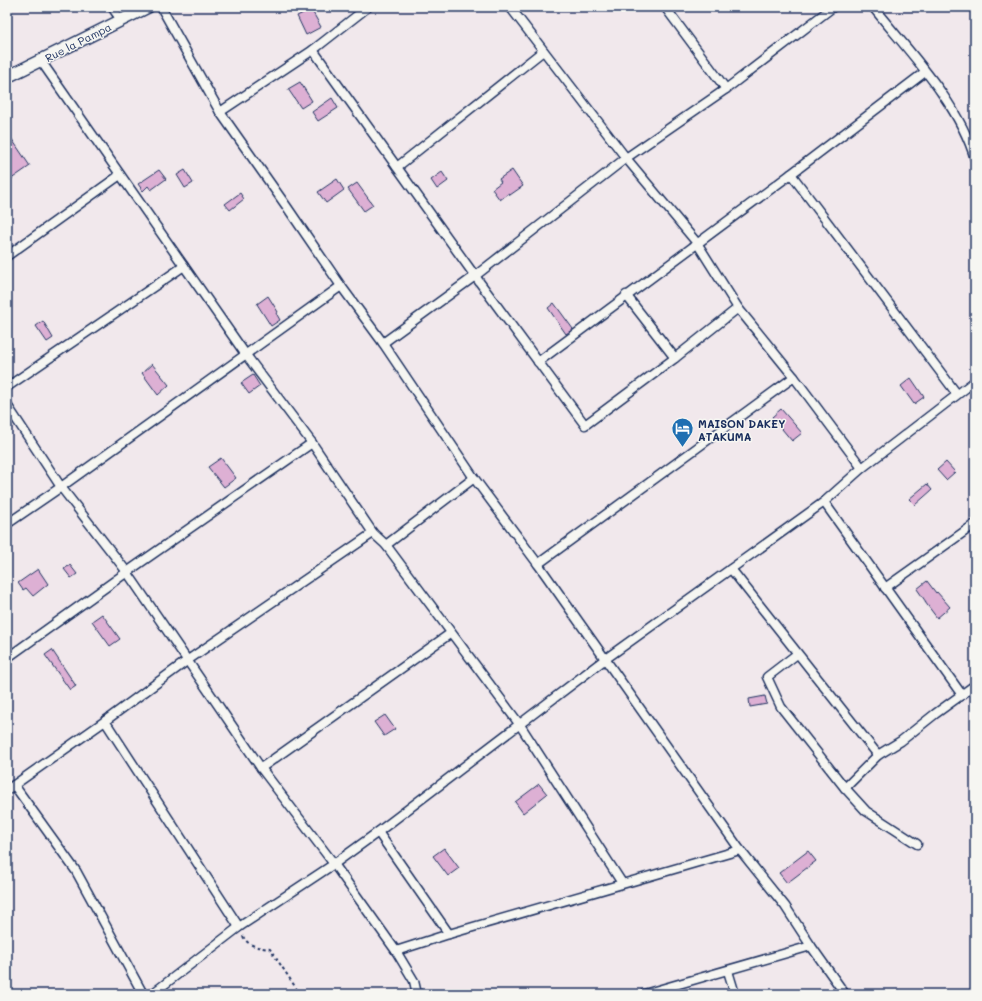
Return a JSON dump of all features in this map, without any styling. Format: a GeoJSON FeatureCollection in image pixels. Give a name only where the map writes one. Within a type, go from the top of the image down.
{"type":"FeatureCollection","features":[{"type":"Feature","properties":{"kind":"street"},"geometry":{"type":"LineString","coordinates":[[112,7],[121,20]]}},
{"type":"Feature","properties":{"kind":"street","name":"Rue la Pampa"},"geometry":{"type":"LineString","coordinates":[[7,77],[148,7]]}},
{"type":"Feature","properties":{"kind":"street"},"geometry":{"type":"LineString","coordinates":[[161,7],[220,112],[341,286],[383,343],[474,478],[538,564],[604,660],[740,850],[785,906],[845,994]]}},
{"type":"Feature","properties":{"kind":"street"},"geometry":{"type":"LineString","coordinates":[[220,112],[313,50],[368,7]]}},
{"type":"Feature","properties":{"kind":"street"},"geometry":{"type":"LineString","coordinates":[[510,7],[626,158],[697,243],[738,308],[794,377],[862,468]]}},
{"type":"Feature","properties":{"kind":"street"},"geometry":{"type":"LineString","coordinates":[[665,7],[726,89]]}},
{"type":"Feature","properties":{"kind":"street"},"geometry":{"type":"LineString","coordinates":[[383,343],[475,276],[626,158],[726,89],[833,7]]}},
{"type":"Feature","properties":{"kind":"street"},"geometry":{"type":"LineString","coordinates":[[873,7],[945,98],[960,123],[975,159]]}},
{"type":"Feature","properties":{"kind":"street"},"geometry":{"type":"LineString","coordinates":[[313,50],[475,276],[585,425],[676,358],[738,308]]}},
{"type":"Feature","properties":{"kind":"street"},"geometry":{"type":"LineString","coordinates":[[397,167],[544,51]]}},
{"type":"Feature","properties":{"kind":"street"},"geometry":{"type":"LineString","coordinates":[[41,61],[246,355],[312,443],[373,533],[386,545],[520,725],[622,884]]}},
{"type":"Feature","properties":{"kind":"street"},"geometry":{"type":"LineString","coordinates":[[538,362],[791,174],[925,72]]}},
{"type":"Feature","properties":{"kind":"street"},"geometry":{"type":"LineString","coordinates":[[791,174],[957,394]]}},
{"type":"Feature","properties":{"kind":"street"},"geometry":{"type":"LineString","coordinates":[[7,256],[120,175]]}},
{"type":"Feature","properties":{"kind":"street"},"geometry":{"type":"LineString","coordinates":[[7,388],[184,266]]}},
{"type":"Feature","properties":{"kind":"street"},"geometry":{"type":"LineString","coordinates":[[7,524],[61,487],[341,286]]}},
{"type":"Feature","properties":{"kind":"street"},"geometry":{"type":"LineString","coordinates":[[626,296],[676,358]]}},
{"type":"Feature","properties":{"kind":"street"},"geometry":{"type":"LineString","coordinates":[[538,564],[794,377]]}},
{"type":"Feature","properties":{"kind":"street"},"geometry":{"type":"LineString","coordinates":[[152,994],[239,927],[334,864],[378,832],[604,660],[824,502],[862,468],[975,381]]}},
{"type":"Feature","properties":{"kind":"street"},"geometry":{"type":"LineString","coordinates":[[7,405],[61,487],[127,572],[261,768],[334,864],[396,952],[414,981],[417,994]]}},
{"type":"Feature","properties":{"kind":"street"},"geometry":{"type":"LineString","coordinates":[[7,658],[312,443]]}},
{"type":"Feature","properties":{"kind":"street"},"geometry":{"type":"LineString","coordinates":[[386,545],[474,478]]}},
{"type":"Feature","properties":{"kind":"street"},"geometry":{"type":"LineString","coordinates":[[824,502],[962,695]]}},
{"type":"Feature","properties":{"kind":"street"},"geometry":{"type":"LineString","coordinates":[[885,588],[975,524]]}},
{"type":"Feature","properties":{"kind":"street"},"geometry":{"type":"LineString","coordinates":[[143,994],[76,871],[11,787],[188,660],[373,533]]}},
{"type":"Feature","properties":{"kind":"street"},"geometry":{"type":"LineString","coordinates":[[730,569],[878,755]]}},
{"type":"Feature","properties":{"kind":"street"},"geometry":{"type":"LineString","coordinates":[[261,768],[451,633]]}},
{"type":"Feature","properties":{"kind":"street"},"geometry":{"type":"LineString","coordinates":[[797,654],[767,677],[781,707],[845,788],[866,811],[916,844]]}},
{"type":"Feature","properties":{"kind":"street"},"geometry":{"type":"LineString","coordinates":[[845,788],[878,755],[901,741],[975,685]]}},
{"type":"Feature","properties":{"kind":"street"},"geometry":{"type":"LineString","coordinates":[[105,721],[239,927]]}},
{"type":"Feature","properties":{"kind":"street"},"geometry":{"type":"LineString","coordinates":[[378,832],[449,934]]}},
{"type":"Feature","properties":{"kind":"street"},"geometry":{"type":"LineString","coordinates":[[396,952],[449,934],[740,850]]}},
{"type":"Feature","properties":{"kind":"street"},"geometry":{"type":"LineString","coordinates":[[649,993],[811,946]]}},
{"type":"Feature","properties":{"kind":"street"},"geometry":{"type":"LineString","coordinates":[[728,971],[735,994]]}},
{"type":"Feature","properties":{"kind":"path"},"geometry":{"type":"LineString","coordinates":[[239,927],[245,940],[258,948],[270,949],[300,994]]}},
{"type":"Feature","properties":{"kind":"building"},"geometry":{"type":"Polygon","coordinates":[[[311,9],[321,27],[306,35],[297,16],[311,9]]]}},
{"type":"Feature","properties":{"kind":"building"},"geometry":{"type":"Polygon","coordinates":[[[300,82],[312,101],[301,108],[288,89],[300,82]]]}},
{"type":"Feature","properties":{"kind":"building"},"geometry":{"type":"Polygon","coordinates":[[[332,98],[338,108],[318,121],[312,112],[332,98]]]}},
{"type":"Feature","properties":{"kind":"building"},"geometry":{"type":"Polygon","coordinates":[[[7,132],[30,166],[7,182],[7,132]]]}},
{"type":"Feature","properties":{"kind":"building"},"geometry":{"type":"Polygon","coordinates":[[[159,170],[166,179],[151,190],[148,186],[143,191],[138,184],[159,170]]]}},
{"type":"Feature","properties":{"kind":"building"},"geometry":{"type":"Polygon","coordinates":[[[185,170],[193,183],[185,188],[177,175],[185,170]]]}},
{"type":"Feature","properties":{"kind":"building"},"geometry":{"type":"Polygon","coordinates":[[[512,170],[523,186],[510,195],[509,193],[500,200],[492,189],[501,182],[499,179],[512,170]]]}},
{"type":"Feature","properties":{"kind":"building"},"geometry":{"type":"Polygon","coordinates":[[[442,172],[448,181],[437,189],[431,180],[442,172]]]}},
{"type":"Feature","properties":{"kind":"building"},"geometry":{"type":"Polygon","coordinates":[[[337,179],[344,190],[326,203],[318,192],[337,179]]]}},
{"type":"Feature","properties":{"kind":"building"},"geometry":{"type":"Polygon","coordinates":[[[357,183],[373,205],[364,211],[348,189],[357,183]]]}},
{"type":"Feature","properties":{"kind":"building"},"geometry":{"type":"Polygon","coordinates":[[[240,193],[244,199],[230,210],[225,204],[240,193]]]}},
{"type":"Feature","properties":{"kind":"building"},"geometry":{"type":"Polygon","coordinates":[[[268,296],[278,312],[276,313],[280,320],[271,326],[257,304],[268,296]]]}},
{"type":"Feature","properties":{"kind":"building"},"geometry":{"type":"Polygon","coordinates":[[[554,303],[573,329],[566,334],[548,308],[554,303]]]}},
{"type":"Feature","properties":{"kind":"building"},"geometry":{"type":"Polygon","coordinates":[[[43,321],[53,338],[47,342],[36,326],[43,321]]]}},
{"type":"Feature","properties":{"kind":"building"},"geometry":{"type":"Polygon","coordinates":[[[152,364],[169,385],[158,395],[142,373],[152,364]]]}},
{"type":"Feature","properties":{"kind":"building"},"geometry":{"type":"Polygon","coordinates":[[[253,375],[260,386],[249,394],[241,383],[253,375]]]}},
{"type":"Feature","properties":{"kind":"building"},"geometry":{"type":"Polygon","coordinates":[[[911,378],[924,397],[914,404],[901,386],[911,378]]]}},
{"type":"Feature","properties":{"kind":"building"},"geometry":{"type":"Polygon","coordinates":[[[781,409],[802,433],[792,441],[772,417],[781,409]]]}},
{"type":"Feature","properties":{"kind":"building"},"geometry":{"type":"Polygon","coordinates":[[[221,458],[236,478],[224,487],[208,467],[221,458]]]}},
{"type":"Feature","properties":{"kind":"building"},"geometry":{"type":"Polygon","coordinates":[[[946,462],[955,472],[946,480],[937,470],[946,462]]]}},
{"type":"Feature","properties":{"kind":"building"},"geometry":{"type":"Polygon","coordinates":[[[927,484],[932,490],[915,505],[909,499],[927,484]]]}},
{"type":"Feature","properties":{"kind":"building"},"geometry":{"type":"Polygon","coordinates":[[[70,565],[77,574],[71,578],[64,569],[70,565]]]}},
{"type":"Feature","properties":{"kind":"building"},"geometry":{"type":"Polygon","coordinates":[[[38,569],[48,584],[33,596],[26,588],[23,590],[18,583],[38,569]]]}},
{"type":"Feature","properties":{"kind":"building"},"geometry":{"type":"Polygon","coordinates":[[[927,581],[936,593],[937,592],[950,607],[937,618],[917,589],[927,581]]]}},
{"type":"Feature","properties":{"kind":"building"},"geometry":{"type":"Polygon","coordinates":[[[102,614],[120,639],[110,646],[92,621],[102,614]]]}},
{"type":"Feature","properties":{"kind":"building"},"geometry":{"type":"Polygon","coordinates":[[[52,650],[76,686],[70,690],[45,655],[52,650]]]}},
{"type":"Feature","properties":{"kind":"building"},"geometry":{"type":"Polygon","coordinates":[[[765,696],[767,704],[750,707],[749,699],[765,696]]]}},
{"type":"Feature","properties":{"kind":"building"},"geometry":{"type":"Polygon","coordinates":[[[385,715],[395,729],[384,736],[374,722],[385,715]]]}},
{"type":"Feature","properties":{"kind":"building"},"geometry":{"type":"Polygon","coordinates":[[[539,784],[547,794],[523,813],[515,802],[539,784]]]}},
{"type":"Feature","properties":{"kind":"building"},"geometry":{"type":"Polygon","coordinates":[[[444,848],[459,868],[448,876],[433,856],[444,848]]]}},
{"type":"Feature","properties":{"kind":"building"},"geometry":{"type":"Polygon","coordinates":[[[808,851],[816,861],[787,883],[779,873],[808,851]]]}},
{"type":"Feature","properties":{"kind":"place","name":"MAISON DAKEY ATAKUMA"},"geometry":{"type":"Point","coordinates":[682,448]}}]}
